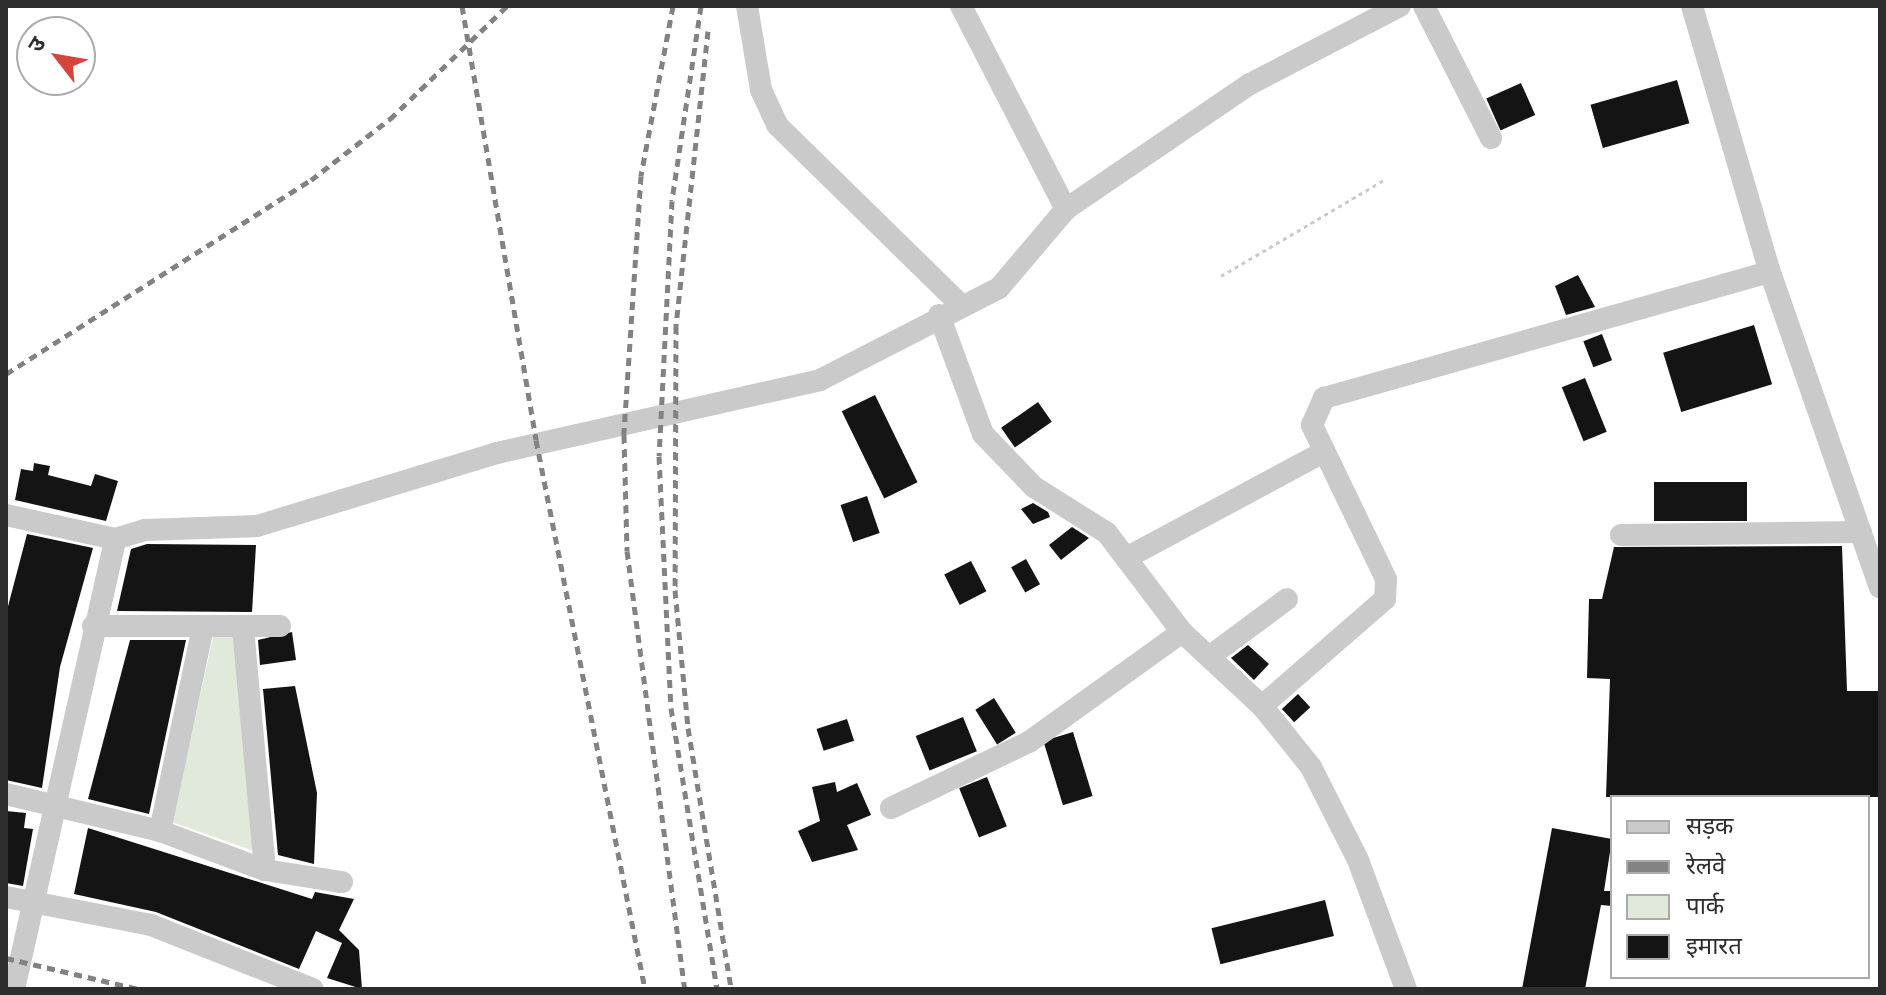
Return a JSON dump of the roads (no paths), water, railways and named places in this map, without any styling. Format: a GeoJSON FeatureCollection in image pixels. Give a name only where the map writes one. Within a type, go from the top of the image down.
{"type":"FeatureCollection","features":[{"type":"Feature","properties":{"kind":"street"},"geometry":{"type":"LineString","coordinates":[[747,6],[761,90],[777,125],[959,303]]}},
{"type":"Feature","properties":{"kind":"street"},"geometry":{"type":"LineString","coordinates":[[961,6],[1066,209]]}},
{"type":"Feature","properties":{"kind":"street"},"geometry":{"type":"LineString","coordinates":[[6,515],[115,539],[145,530],[257,526],[497,453],[820,380],[880,354],[959,303],[1012,277],[1066,209],[1250,84],[1400,6]]}},
{"type":"Feature","properties":{"kind":"street"},"geometry":{"type":"LineString","coordinates":[[1424,6],[1491,138]]}},
{"type":"Feature","properties":{"kind":"street"},"geometry":{"type":"LineString","coordinates":[[1692,6],[1770,272],[1880,587]]}},
{"type":"Feature","properties":{"kind":"street"},"geometry":{"type":"LineString","coordinates":[[1262,706],[1385,599],[1386,579],[1324,452],[1312,416],[1324,398],[1770,272]]}},
{"type":"Feature","properties":{"kind":"street"},"geometry":{"type":"LineString","coordinates":[[939,315],[983,434],[1034,487],[1096,523],[1182,632],[1262,706],[1325,789],[1406,989]]}},
{"type":"Feature","properties":{"kind":"street"},"geometry":{"type":"LineString","coordinates":[[1126,558],[1324,452]]}},
{"type":"Feature","properties":{"kind":"street"},"geometry":{"type":"LineString","coordinates":[[1621,535],[1861,532]]}},
{"type":"Feature","properties":{"kind":"street"},"geometry":{"type":"LineString","coordinates":[[14,989],[31,899],[115,539]]}},
{"type":"Feature","properties":{"kind":"street"},"geometry":{"type":"LineString","coordinates":[[1209,657],[1287,599]]}},
{"type":"Feature","properties":{"kind":"street"},"geometry":{"type":"LineString","coordinates":[[93,626],[280,626]]}},
{"type":"Feature","properties":{"kind":"street"},"geometry":{"type":"LineString","coordinates":[[160,831],[203,627]]}},
{"type":"Feature","properties":{"kind":"street"},"geometry":{"type":"LineString","coordinates":[[243,628],[265,870]]}},
{"type":"Feature","properties":{"kind":"street"},"geometry":{"type":"LineString","coordinates":[[891,808],[1029,742],[1182,632]]}},
{"type":"Feature","properties":{"kind":"street"},"geometry":{"type":"LineString","coordinates":[[6,794],[160,831],[265,870],[342,882]]}},
{"type":"Feature","properties":{"kind":"street"},"geometry":{"type":"LineString","coordinates":[[6,897],[31,899],[151,925],[313,989]]}},
{"type":"Feature","properties":{"kind":"railway"},"geometry":{"type":"LineString","coordinates":[[462,6],[536,440],[645,989]]}},
{"type":"Feature","properties":{"kind":"railway"},"geometry":{"type":"LineString","coordinates":[[6,374],[311,180],[390,119],[507,6]]}},
{"type":"Feature","properties":{"kind":"railway"},"geometry":{"type":"LineString","coordinates":[[673,6],[641,176],[624,435],[627,551],[685,989]]}},
{"type":"Feature","properties":{"kind":"railway"},"geometry":{"type":"LineString","coordinates":[[701,6],[672,201],[659,456],[671,708],[717,989]]}},
{"type":"Feature","properties":{"kind":"railway"},"geometry":{"type":"LineString","coordinates":[[708,31],[676,326],[675,590],[688,728],[731,989]]}},
{"type":"Feature","properties":{"kind":"railway"},"geometry":{"type":"LineString","coordinates":[[6,958],[138,989]]}}]}
